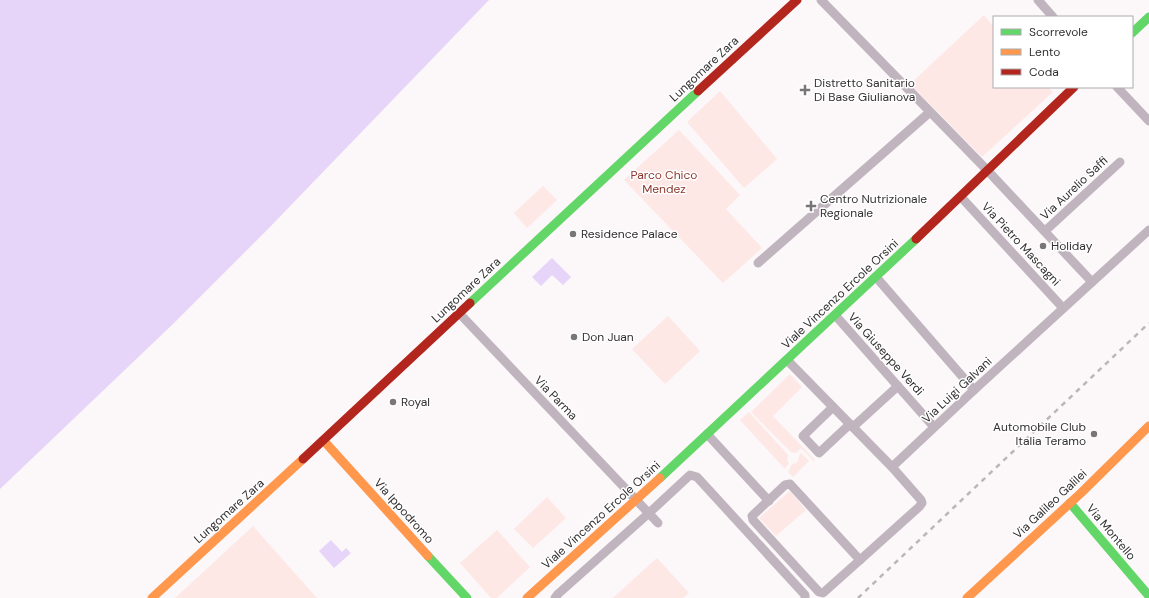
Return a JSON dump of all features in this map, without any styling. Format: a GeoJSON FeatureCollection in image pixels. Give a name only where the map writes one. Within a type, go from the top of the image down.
{"type":"FeatureCollection","features":[{"type":"Feature","properties":{"kind":"street","name":"Lungomare Zara"},"geometry":{"type":"LineString","coordinates":[[152,598],[797,0]]}},
{"type":"Feature","properties":{"kind":"street","name":"Via Aurelio Saffi"},"geometry":{"type":"LineString","coordinates":[[821,0],[988,170],[1092,282]]}},
{"type":"Feature","properties":{"kind":"street"},"geometry":{"type":"LineString","coordinates":[[1038,0],[1052,16]]}},
{"type":"Feature","properties":{"kind":"street"},"geometry":{"type":"LineString","coordinates":[[1133,32],[1149,17]]}},
{"type":"Feature","properties":{"kind":"street","name":"Viale Vincenzo Ercole Orsini"},"geometry":{"type":"LineString","coordinates":[[527,598],[637,500],[876,277],[1073,88]]}},
{"type":"Feature","properties":{"kind":"street"},"geometry":{"type":"LineString","coordinates":[[1118,88],[1149,121]]}},
{"type":"Feature","properties":{"kind":"street"},"geometry":{"type":"LineString","coordinates":[[758,263],[930,112]]}},
{"type":"Feature","properties":{"kind":"street","name":"Via Aurelio Saffi"},"geometry":{"type":"LineString","coordinates":[[1045,231],[1120,162]]}},
{"type":"Feature","properties":{"kind":"street","name":"Via Pietro Mascagni"},"geometry":{"type":"LineString","coordinates":[[961,196],[1063,308]]}},
{"type":"Feature","properties":{"kind":"street","name":"Via Luigi Galvani"},"geometry":{"type":"LineString","coordinates":[[892,467],[1149,230]]}},
{"type":"Feature","properties":{"kind":"street"},"geometry":{"type":"LineString","coordinates":[[876,277],[974,390]]}},
{"type":"Feature","properties":{"kind":"street","name":"Via Parma"},"geometry":{"type":"LineString","coordinates":[[458,313],[658,523]]}},
{"type":"Feature","properties":{"kind":"street","name":"Via Giuseppe Verdi"},"geometry":{"type":"LineString","coordinates":[[835,315],[934,427]]}},
{"type":"Feature","properties":{"kind":"street"},"geometry":{"type":"LineString","coordinates":[[787,360],[892,467],[919,496],[922,502],[919,507],[827,590],[823,593],[820,592],[752,520],[752,516],[785,485],[790,484],[860,560]]}},
{"type":"Feature","properties":{"kind":"street"},"geometry":{"type":"LineString","coordinates":[[833,407],[803,436],[819,453],[898,386]]}},
{"type":"Feature","properties":{"kind":"street","name":"Via Galileo Galilei"},"geometry":{"type":"LineString","coordinates":[[967,598],[1149,426]]}},
{"type":"Feature","properties":{"kind":"street"},"geometry":{"type":"LineString","coordinates":[[707,434],[769,501]]}},
{"type":"Feature","properties":{"kind":"street","name":"Via Ippodromo"},"geometry":{"type":"LineString","coordinates":[[324,440],[467,598]]}},
{"type":"Feature","properties":{"kind":"street"},"geometry":{"type":"LineString","coordinates":[[555,598],[690,475],[697,477],[805,595],[805,598]]}},
{"type":"Feature","properties":{"kind":"street","name":"Via Montello"},"geometry":{"type":"LineString","coordinates":[[1070,502],[1149,596]]}},
{"type":"Feature","properties":{"kind":"green space"},"geometry":{"type":"Polygon","coordinates":[[[984,15],[993,26],[993,88],[1049,88],[1053,92],[982,157],[910,84],[984,15]]]}},
{"type":"Feature","properties":{"kind":"green space"},"geometry":{"type":"Polygon","coordinates":[[[720,91],[777,159],[744,188],[687,122],[720,91]]]}},
{"type":"Feature","properties":{"kind":"green space","name":"Parco Chico Mendez"},"geometry":{"type":"Polygon","coordinates":[[[679,130],[740,195],[726,209],[762,248],[723,283],[624,180],[679,130]]]}},
{"type":"Feature","properties":{"kind":"green space"},"geometry":{"type":"Polygon","coordinates":[[[543,186],[557,200],[527,228],[514,213],[543,186]]]}},
{"type":"Feature","properties":{"kind":"green space"},"geometry":{"type":"Polygon","coordinates":[[[668,316],[700,351],[665,384],[632,349],[668,316]]]}},
{"type":"Feature","properties":{"kind":"green space"},"geometry":{"type":"Polygon","coordinates":[[[790,374],[802,387],[773,416],[815,460],[814,461],[801,448],[796,453],[791,452],[751,412],[790,374]]]}},
{"type":"Feature","properties":{"kind":"green space"},"geometry":{"type":"Polygon","coordinates":[[[749,412],[788,455],[787,459],[789,463],[785,469],[740,420],[749,412]]]}},
{"type":"Feature","properties":{"kind":"green space"},"geometry":{"type":"Polygon","coordinates":[[[801,453],[809,461],[793,477],[788,472],[792,464],[798,461],[801,453]]]}},
{"type":"Feature","properties":{"kind":"green space"},"geometry":{"type":"Polygon","coordinates":[[[790,491],[806,510],[776,536],[759,518],[790,491]]]}},
{"type":"Feature","properties":{"kind":"green space"},"geometry":{"type":"Polygon","coordinates":[[[547,497],[566,518],[533,548],[514,529],[547,497]]]}},
{"type":"Feature","properties":{"kind":"green space"},"geometry":{"type":"Polygon","coordinates":[[[253,526],[317,598],[175,598],[253,526]]]}},
{"type":"Feature","properties":{"kind":"green space"},"geometry":{"type":"Polygon","coordinates":[[[497,530],[530,567],[497,598],[491,598],[460,563],[497,530]]]}},
{"type":"Feature","properties":{"kind":"green space"},"geometry":{"type":"Polygon","coordinates":[[[657,558],[689,593],[683,598],[613,598],[657,558]]]}},
{"type":"Feature","properties":{"kind":"shaded area"},"geometry":{"type":"Polygon","coordinates":[[[0,0],[489,0],[268,229],[173,324],[0,489],[0,0]]]}},
{"type":"Feature","properties":{"kind":"shaded area"},"geometry":{"type":"Polygon","coordinates":[[[552,258],[571,277],[563,285],[552,275],[541,286],[532,277],[552,258]]]}},
{"type":"Feature","properties":{"kind":"shaded area"},"geometry":{"type":"Polygon","coordinates":[[[331,540],[342,552],[346,548],[351,553],[334,568],[319,551],[331,540]]]}},
{"type":"Feature","properties":{"kind":"railway"},"geometry":{"type":"LineString","coordinates":[[858,598],[1149,323]]}},
{"type":"Feature","properties":{"kind":"traffic: fast"},"geometry":{"type":"LineString","coordinates":[[1133,32],[1149,17]]}},
{"type":"Feature","properties":{"kind":"traffic: fast"},"geometry":{"type":"LineString","coordinates":[[470,303],[698,91]]}},
{"type":"Feature","properties":{"kind":"traffic: fast"},"geometry":{"type":"LineString","coordinates":[[660,478],[916,239]]}},
{"type":"Feature","properties":{"kind":"traffic: fast"},"geometry":{"type":"LineString","coordinates":[[1070,503],[1149,596]]}},
{"type":"Feature","properties":{"kind":"traffic: fast"},"geometry":{"type":"LineString","coordinates":[[428,556],[467,598]]}},
{"type":"Feature","properties":{"kind":"traffic: slow"},"geometry":{"type":"LineString","coordinates":[[967,598],[1081,493],[1149,426]]}},
{"type":"Feature","properties":{"kind":"traffic: slow"},"geometry":{"type":"LineString","coordinates":[[324,441],[428,556]]}},
{"type":"Feature","properties":{"kind":"traffic: slow"},"geometry":{"type":"LineString","coordinates":[[152,598],[303,459]]}},
{"type":"Feature","properties":{"kind":"traffic: slow"},"geometry":{"type":"LineString","coordinates":[[527,598],[660,478]]}},
{"type":"Feature","properties":{"kind":"traffic: jam"},"geometry":{"type":"LineString","coordinates":[[698,91],[797,0]]}},
{"type":"Feature","properties":{"kind":"traffic: jam"},"geometry":{"type":"LineString","coordinates":[[916,239],[1073,88]]}},
{"type":"Feature","properties":{"kind":"traffic: jam"},"geometry":{"type":"LineString","coordinates":[[303,459],[470,303]]}},
{"type":"Feature","properties":{"kind":"place","name":"Distretto Sanitario Di Base Giulianova"},"geometry":{"type":"Point","coordinates":[805,90]}},
{"type":"Feature","properties":{"kind":"place","name":"Centro Nutrizionale Regionale"},"geometry":{"type":"Point","coordinates":[811,206]}},
{"type":"Feature","properties":{"kind":"place","name":"Residence Palace"},"geometry":{"type":"Point","coordinates":[573,234]}},
{"type":"Feature","properties":{"kind":"place","name":"Holiday"},"geometry":{"type":"Point","coordinates":[1043,246]}},
{"type":"Feature","properties":{"kind":"place","name":"Don Juan"},"geometry":{"type":"Point","coordinates":[574,337]}},
{"type":"Feature","properties":{"kind":"place","name":"Royal"},"geometry":{"type":"Point","coordinates":[393,402]}},
{"type":"Feature","properties":{"kind":"place","name":"Automobile Club Italia Teramo"},"geometry":{"type":"Point","coordinates":[1094,434]}}]}
